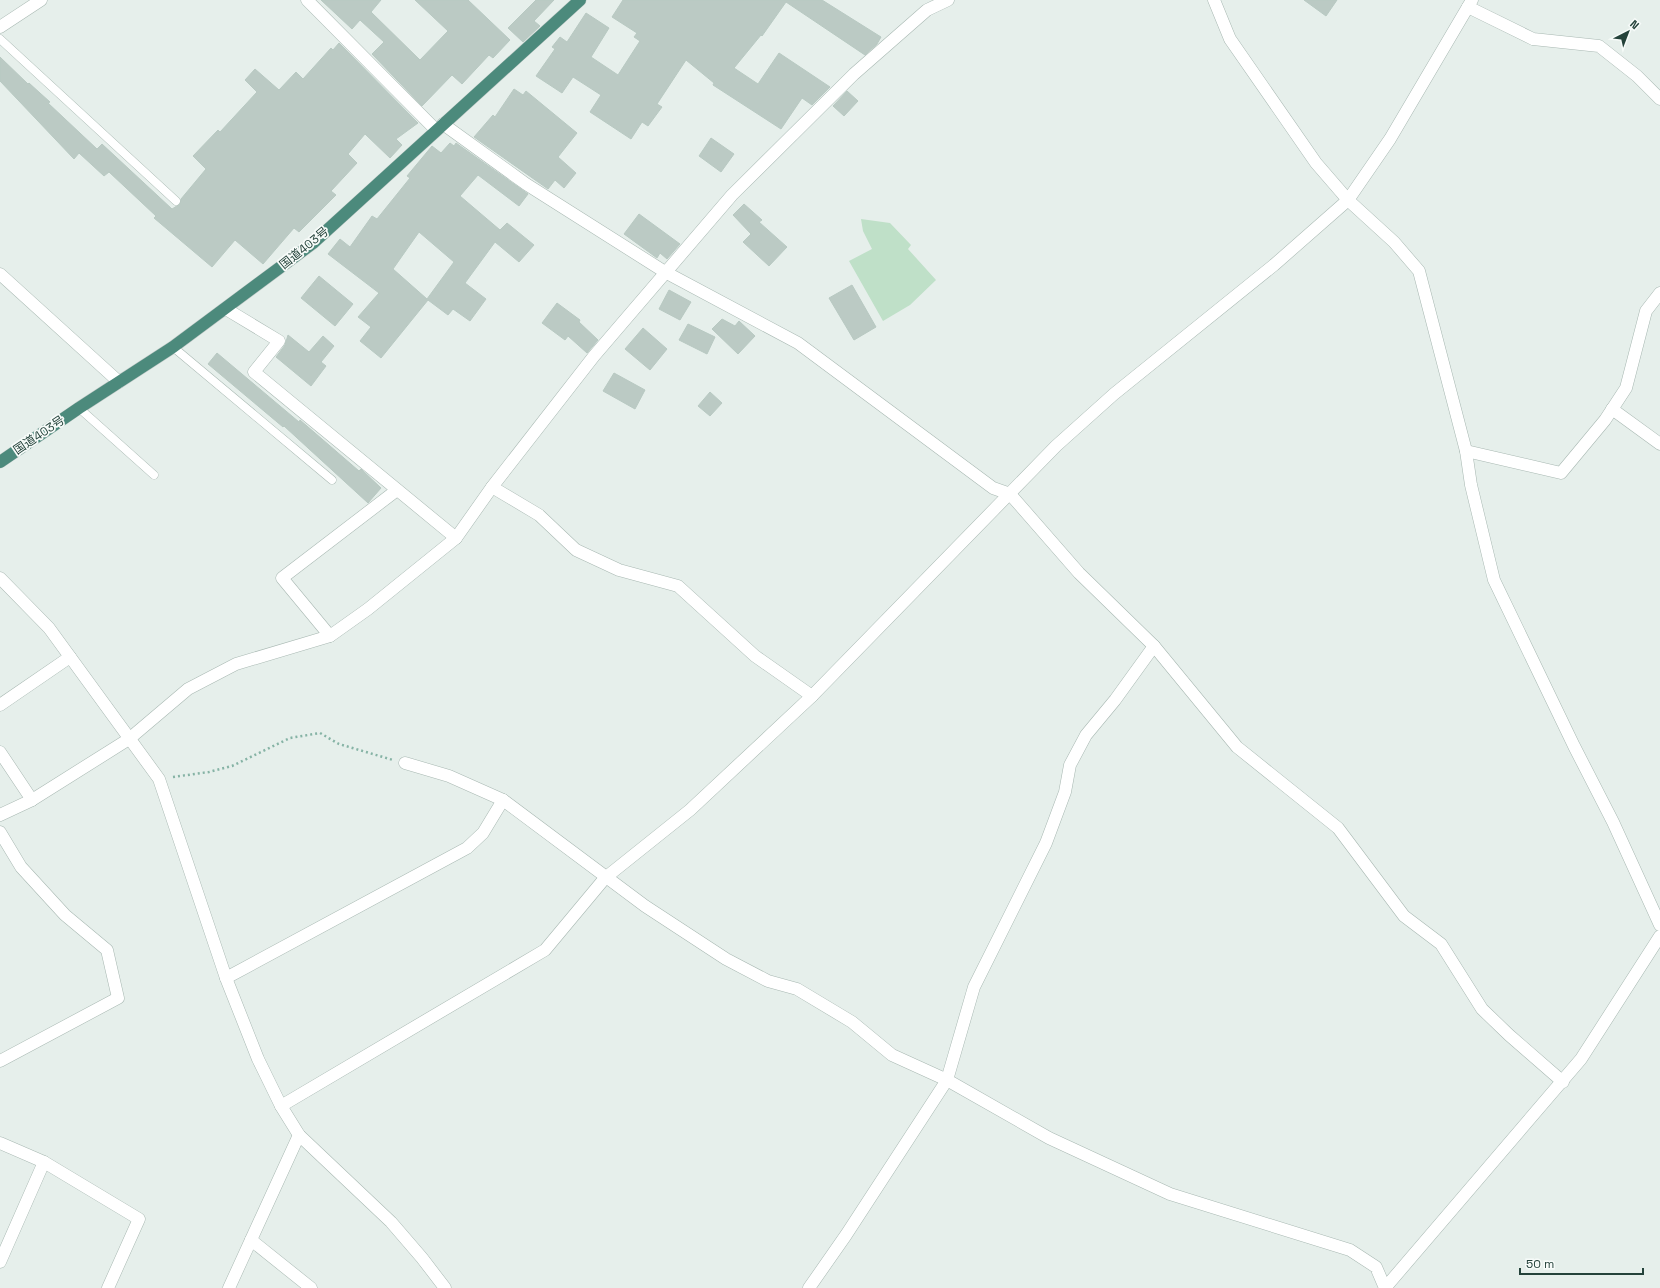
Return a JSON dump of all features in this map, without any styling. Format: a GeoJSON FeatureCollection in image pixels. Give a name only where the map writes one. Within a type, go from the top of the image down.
{"type":"FeatureCollection","features":[{"type":"Feature","properties":{"kind":"highway","name":"国道403号"},"geometry":{"type":"LineString","coordinates":[[0,462],[79,408],[173,348],[313,243],[580,0]]}},
{"type":"Feature","properties":{"kind":"street"},"geometry":{"type":"LineString","coordinates":[[0,27],[41,0]]}},
{"type":"Feature","properties":{"kind":"street"},"geometry":{"type":"LineString","coordinates":[[307,0],[439,127],[665,272],[798,343],[993,488],[1010,494],[1079,573],[1154,646],[1237,747],[1338,828],[1404,916],[1441,944],[1482,1009],[1508,1035],[1563,1082]]}},
{"type":"Feature","properties":{"kind":"street"},"geometry":{"type":"LineString","coordinates":[[0,815],[32,800],[129,739],[188,689],[236,664],[330,636],[368,609],[456,538],[492,487],[594,356],[732,195],[833,94],[927,10],[948,0]]}},
{"type":"Feature","properties":{"kind":"street"},"geometry":{"type":"LineString","coordinates":[[1214,0],[1230,39],[1316,163],[1348,200],[1394,242],[1419,271],[1466,451],[1471,485],[1494,580],[1574,746],[1613,822],[1660,925]]}},
{"type":"Feature","properties":{"kind":"street"},"geometry":{"type":"LineString","coordinates":[[281,1106],[545,950],[605,878],[690,810],[812,696],[1056,446],[1114,394],[1321,226],[1348,200],[1390,138],[1470,4],[1533,39],[1599,46],[1637,76],[1660,99]]}},
{"type":"Feature","properties":{"kind":"street"},"geometry":{"type":"LineString","coordinates":[[0,274],[119,382]]}},
{"type":"Feature","properties":{"kind":"street"},"geometry":{"type":"LineString","coordinates":[[1466,451],[1561,473],[1605,420],[1626,388],[1646,311],[1660,293]]}},
{"type":"Feature","properties":{"kind":"street"},"geometry":{"type":"LineString","coordinates":[[226,309],[279,341],[254,372],[456,538]]}},
{"type":"Feature","properties":{"kind":"street"},"geometry":{"type":"LineString","coordinates":[[1612,409],[1660,444]]}},
{"type":"Feature","properties":{"kind":"street"},"geometry":{"type":"LineString","coordinates":[[492,487],[539,515],[576,550],[619,570],[678,586],[755,656],[812,696]]}},
{"type":"Feature","properties":{"kind":"street"},"geometry":{"type":"LineString","coordinates":[[330,636],[282,578],[397,490]]}},
{"type":"Feature","properties":{"kind":"street"},"geometry":{"type":"LineString","coordinates":[[0,578],[49,628],[159,779],[226,978],[258,1059],[281,1106],[299,1135],[391,1222],[445,1288]]}},
{"type":"Feature","properties":{"kind":"street"},"geometry":{"type":"LineString","coordinates":[[809,1288],[846,1235],[946,1080],[974,987],[1046,843],[1065,792],[1070,765],[1086,735],[1115,700],[1154,646]]}},
{"type":"Feature","properties":{"kind":"street"},"geometry":{"type":"LineString","coordinates":[[0,705],[70,657]]}},
{"type":"Feature","properties":{"kind":"street"},"geometry":{"type":"LineString","coordinates":[[0,752],[32,800]]}},
{"type":"Feature","properties":{"kind":"street"},"geometry":{"type":"LineString","coordinates":[[405,763],[449,776],[503,800],[605,878],[645,906],[726,959],[768,981],[797,988],[852,1022],[892,1055],[946,1080],[1049,1138],[1170,1194],[1350,1250],[1376,1266],[1385,1288],[1563,1082],[1581,1059],[1660,936]]}},
{"type":"Feature","properties":{"kind":"street"},"geometry":{"type":"LineString","coordinates":[[226,978],[467,848],[483,833],[503,800]]}},
{"type":"Feature","properties":{"kind":"street"},"geometry":{"type":"LineString","coordinates":[[0,832],[21,867],[65,915],[107,950],[118,998],[0,1060]]}},
{"type":"Feature","properties":{"kind":"street"},"geometry":{"type":"LineString","coordinates":[[229,1288],[299,1135]]}},
{"type":"Feature","properties":{"kind":"street"},"geometry":{"type":"LineString","coordinates":[[0,1143],[44,1162],[138,1219],[108,1288]]}},
{"type":"Feature","properties":{"kind":"street"},"geometry":{"type":"LineString","coordinates":[[0,1262],[44,1162]]}},
{"type":"Feature","properties":{"kind":"street"},"geometry":{"type":"LineString","coordinates":[[251,1240],[311,1288]]}},
{"type":"Feature","properties":{"kind":"lane"},"geometry":{"type":"LineString","coordinates":[[0,39],[176,201]]}},
{"type":"Feature","properties":{"kind":"lane"},"geometry":{"type":"LineString","coordinates":[[173,348],[332,480]]}},
{"type":"Feature","properties":{"kind":"lane"},"geometry":{"type":"LineString","coordinates":[[79,408],[154,475]]}},
{"type":"Feature","properties":{"kind":"path"},"geometry":{"type":"LineString","coordinates":[[159,779],[209,772],[232,766],[290,738],[320,733],[339,744],[405,763]]}},
{"type":"Feature","properties":{"kind":"green space"},"geometry":{"type":"Polygon","coordinates":[[[861,219],[890,223],[911,245],[908,249],[936,280],[910,305],[883,321],[849,261],[872,249],[863,231],[861,219]]]}},
{"type":"Feature","properties":{"kind":"building"},"geometry":{"type":"Polygon","coordinates":[[[321,0],[381,0],[371,12],[420,60],[448,31],[415,0],[468,0],[510,40],[493,58],[489,55],[462,84],[452,75],[422,106],[372,54],[384,42],[360,20],[352,29],[321,0]]]}},
{"type":"Feature","properties":{"kind":"building"},"geometry":{"type":"Polygon","coordinates":[[[536,0],[554,0],[534,21],[540,26],[523,42],[508,28],[536,0]]]}},
{"type":"Feature","properties":{"kind":"building"},"geometry":{"type":"Polygon","coordinates":[[[623,0],[822,0],[881,37],[877,44],[865,55],[786,2],[762,36],[761,35],[734,68],[758,84],[779,53],[830,87],[812,105],[802,98],[781,129],[713,85],[714,83],[686,60],[657,104],[662,107],[648,126],[642,122],[631,139],[590,112],[601,95],[573,77],[562,93],[536,76],[555,49],[552,47],[560,37],[567,42],[586,13],[609,28],[591,57],[618,75],[640,41],[634,37],[637,33],[612,17],[623,0]]]}},
{"type":"Feature","properties":{"kind":"building"},"geometry":{"type":"Polygon","coordinates":[[[1304,0],[1337,0],[1326,16],[1304,0]]]}},
{"type":"Feature","properties":{"kind":"building"},"geometry":{"type":"Polygon","coordinates":[[[339,43],[418,123],[396,139],[402,145],[390,158],[365,134],[348,154],[357,163],[331,191],[336,195],[299,232],[294,228],[263,264],[235,240],[212,267],[154,218],[156,216],[109,172],[104,176],[79,153],[74,159],[0,81],[0,57],[28,84],[29,83],[50,102],[48,103],[97,149],[102,144],[172,209],[180,204],[181,199],[206,169],[193,156],[218,130],[220,132],[257,92],[245,80],[255,69],[279,90],[296,72],[303,79],[331,48],[333,50],[339,43]]]}},
{"type":"Feature","properties":{"kind":"building"},"geometry":{"type":"Polygon","coordinates":[[[514,89],[523,95],[526,91],[577,133],[558,157],[576,173],[564,188],[555,180],[548,189],[474,137],[493,115],[495,117],[514,89]]]}},
{"type":"Feature","properties":{"kind":"building"},"geometry":{"type":"Polygon","coordinates":[[[847,91],[858,101],[844,116],[833,106],[847,91]]]}},
{"type":"Feature","properties":{"kind":"building"},"geometry":{"type":"Polygon","coordinates":[[[711,138],[734,154],[721,172],[699,156],[711,138]]]}},
{"type":"Feature","properties":{"kind":"building"},"geometry":{"type":"Polygon","coordinates":[[[450,143],[454,146],[456,143],[528,194],[519,206],[478,175],[460,196],[500,230],[507,223],[534,245],[519,262],[495,242],[465,283],[486,299],[470,321],[453,309],[448,315],[428,300],[381,358],[360,341],[371,327],[358,317],[379,293],[328,254],[340,239],[350,247],[372,216],[377,219],[410,178],[407,176],[432,146],[441,153],[450,143]],[[419,232],[393,269],[427,299],[454,262],[419,232]]]}},
{"type":"Feature","properties":{"kind":"building"},"geometry":{"type":"Polygon","coordinates":[[[744,204],[762,220],[759,222],[787,247],[769,266],[743,242],[751,234],[733,215],[744,204]]]}},
{"type":"Feature","properties":{"kind":"building"},"geometry":{"type":"Polygon","coordinates":[[[639,214],[680,244],[667,259],[660,253],[657,258],[624,234],[639,214]]]}},
{"type":"Feature","properties":{"kind":"building"},"geometry":{"type":"Polygon","coordinates":[[[319,276],[353,304],[335,326],[301,298],[319,276]]]}},
{"type":"Feature","properties":{"kind":"building"},"geometry":{"type":"Polygon","coordinates":[[[852,285],[876,327],[854,340],[829,298],[852,285]]]}},
{"type":"Feature","properties":{"kind":"building"},"geometry":{"type":"Polygon","coordinates":[[[669,290],[691,302],[680,320],[659,309],[669,290]]]}},
{"type":"Feature","properties":{"kind":"building"},"geometry":{"type":"Polygon","coordinates":[[[557,303],[580,320],[579,322],[598,340],[587,353],[568,336],[565,340],[542,323],[557,303]]]}},
{"type":"Feature","properties":{"kind":"building"},"geometry":{"type":"Polygon","coordinates":[[[722,319],[735,326],[739,321],[755,336],[738,354],[712,329],[722,319]]]}},
{"type":"Feature","properties":{"kind":"building"},"geometry":{"type":"Polygon","coordinates":[[[688,324],[715,337],[707,354],[679,340],[688,324]]]}},
{"type":"Feature","properties":{"kind":"building"},"geometry":{"type":"Polygon","coordinates":[[[643,328],[667,349],[650,370],[625,349],[643,328]]]}},
{"type":"Feature","properties":{"kind":"building"},"geometry":{"type":"Polygon","coordinates":[[[288,335],[309,352],[323,336],[334,346],[321,362],[326,366],[311,386],[276,357],[285,345],[288,335]]]}},
{"type":"Feature","properties":{"kind":"building"},"geometry":{"type":"Polygon","coordinates":[[[217,353],[299,422],[300,420],[359,471],[361,469],[381,488],[368,503],[284,426],[283,427],[208,364],[217,353]]]}},
{"type":"Feature","properties":{"kind":"building"},"geometry":{"type":"Polygon","coordinates":[[[614,373],[645,390],[635,409],[603,391],[614,373]]]}},
{"type":"Feature","properties":{"kind":"building"},"geometry":{"type":"Polygon","coordinates":[[[710,392],[722,403],[710,416],[698,406],[710,392]]]}}]}
